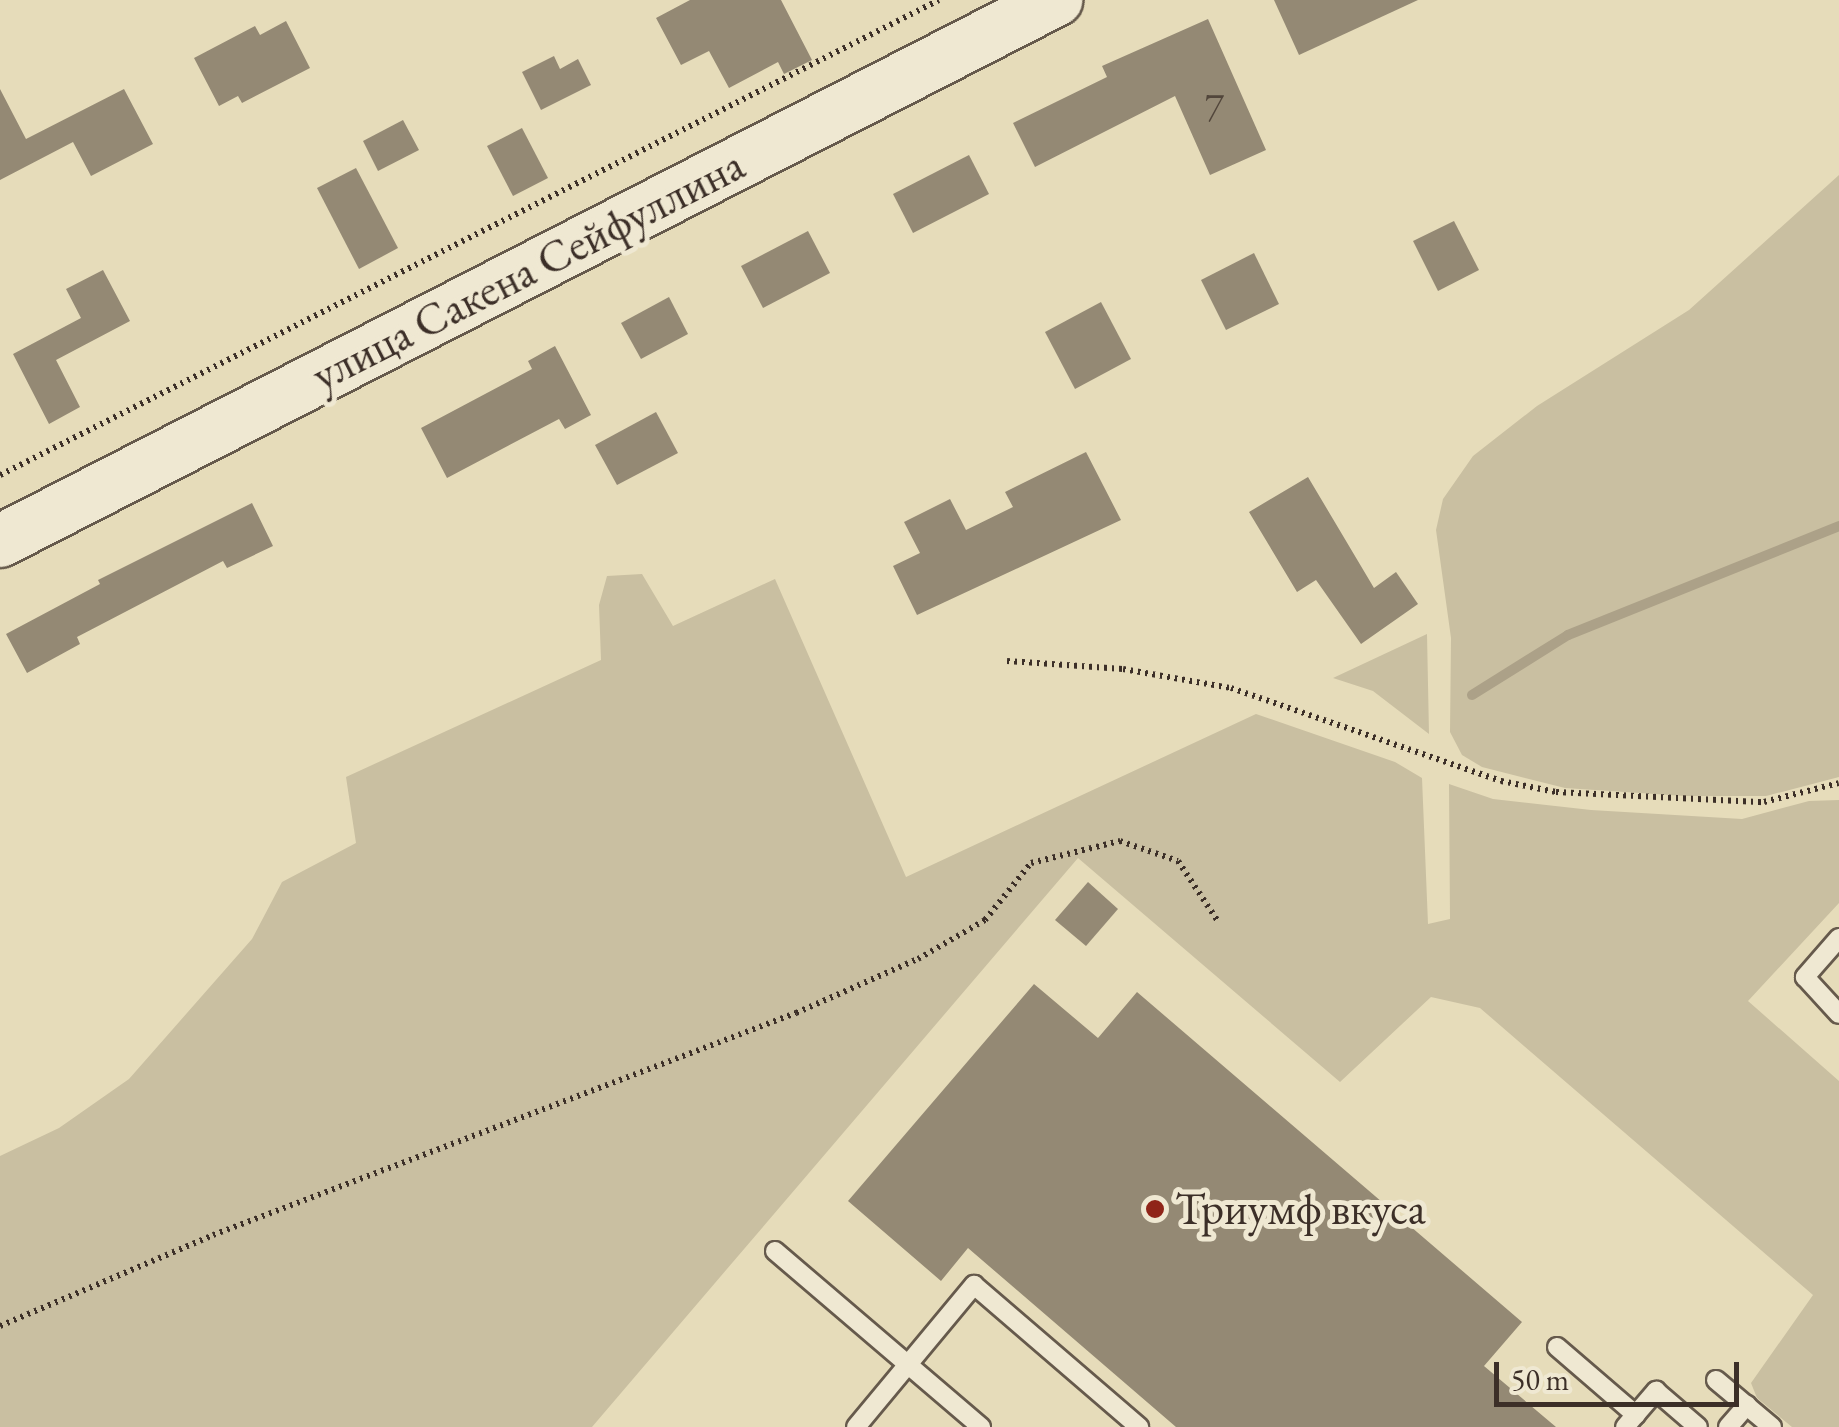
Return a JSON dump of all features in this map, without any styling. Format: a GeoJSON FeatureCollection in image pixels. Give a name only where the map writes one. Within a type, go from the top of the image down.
{"type":"FeatureCollection","features":[{"type":"Feature","properties":{"kind":"main road","name":"улица Сакена Сейфуллина"},"geometry":{"type":"LineString","coordinates":[[0,540],[1056,0]]}},
{"type":"Feature","properties":{"kind":"lane"},"geometry":{"type":"LineString","coordinates":[[1839,938],[1805,976],[1839,1014]]}},
{"type":"Feature","properties":{"kind":"lane"},"geometry":{"type":"LineString","coordinates":[[775,1251],[981,1427]]}},
{"type":"Feature","properties":{"kind":"lane"},"geometry":{"type":"LineString","coordinates":[[856,1427],[974,1286],[1139,1427]]}},
{"type":"Feature","properties":{"kind":"lane"},"geometry":{"type":"LineString","coordinates":[[1557,1347],[1630,1421],[1656,1391],[1698,1427]]}},
{"type":"Feature","properties":{"kind":"lane"},"geometry":{"type":"LineString","coordinates":[[1716,1380],[1772,1427]]}},
{"type":"Feature","properties":{"kind":"lane"},"geometry":{"type":"LineString","coordinates":[[1728,1427],[1746,1405]]}},
{"type":"Feature","properties":{"kind":"path"},"geometry":{"type":"LineString","coordinates":[[0,475],[938,0]]}},
{"type":"Feature","properties":{"kind":"path"},"geometry":{"type":"LineString","coordinates":[[1007,661],[1123,670],[1231,688],[1501,781],[1556,792],[1764,802],[1839,782]]}},
{"type":"Feature","properties":{"kind":"path"},"geometry":{"type":"LineString","coordinates":[[0,1326],[214,1235],[796,1014],[985,920],[1031,862],[1120,841],[1178,861],[1219,923]]}},
{"type":"Feature","properties":{"kind":"shaded area"},"geometry":{"type":"Polygon","coordinates":[[[1839,175],[1839,777],[1766,796],[1685,796],[1565,788],[1482,767],[1462,755],[1450,732],[1451,638],[1436,530],[1443,499],[1473,456],[1537,406],[1689,310],[1839,175]]]}},
{"type":"Feature","properties":{"kind":"shaded area"},"geometry":{"type":"Polygon","coordinates":[[[642,574],[673,626],[775,579],[906,877],[1256,714],[1395,762],[1422,778],[1428,924],[1450,919],[1449,784],[1493,799],[1591,810],[1742,819],[1809,801],[1839,800],[1839,903],[1748,1001],[1839,1081],[1839,1427],[1792,1427],[1757,1398],[1751,1383],[1813,1295],[1480,1008],[1431,997],[1340,1082],[1078,858],[592,1427],[0,1427],[0,1156],[59,1128],[129,1079],[252,939],[282,882],[356,843],[346,777],[601,660],[599,605],[607,576],[642,574]]]}},
{"type":"Feature","properties":{"kind":"shaded area"},"geometry":{"type":"Polygon","coordinates":[[[1427,634],[1429,734],[1373,691],[1333,678],[1427,634]]]}},
{"type":"Feature","properties":{"kind":"building"},"geometry":{"type":"Polygon","coordinates":[[[690,0],[781,0],[812,60],[784,74],[778,62],[729,88],[709,51],[681,65],[656,18],[690,0]]]}},
{"type":"Feature","properties":{"kind":"building"},"geometry":{"type":"Polygon","coordinates":[[[1274,0],[1418,0],[1299,55],[1274,0]]]}},
{"type":"Feature","properties":{"kind":"building"},"geometry":{"type":"Polygon","coordinates":[[[1208,19],[1266,150],[1210,175],[1175,96],[1035,167],[1013,123],[1107,77],[1102,66],[1208,19]]]}},
{"type":"Feature","properties":{"kind":"building"},"geometry":{"type":"Polygon","coordinates":[[[286,21],[310,68],[242,103],[238,96],[219,106],[194,58],[255,26],[260,35],[286,21]]]}},
{"type":"Feature","properties":{"kind":"building"},"geometry":{"type":"Polygon","coordinates":[[[554,56],[560,69],[578,59],[591,85],[541,110],[522,72],[554,56]]]}},
{"type":"Feature","properties":{"kind":"building"},"geometry":{"type":"Polygon","coordinates":[[[0,89],[26,139],[124,89],[153,144],[91,176],[73,142],[0,180],[0,89]]]}},
{"type":"Feature","properties":{"kind":"building"},"geometry":{"type":"Polygon","coordinates":[[[403,120],[419,150],[378,171],[363,141],[403,120]]]}},
{"type":"Feature","properties":{"kind":"building"},"geometry":{"type":"Polygon","coordinates":[[[522,128],[548,178],[513,196],[487,146],[522,128]]]}},
{"type":"Feature","properties":{"kind":"building"},"geometry":{"type":"Polygon","coordinates":[[[969,155],[989,194],[913,233],[893,194],[969,155]]]}},
{"type":"Feature","properties":{"kind":"building"},"geometry":{"type":"Polygon","coordinates":[[[356,168],[398,248],[359,269],[317,188],[356,168]]]}},
{"type":"Feature","properties":{"kind":"building"},"geometry":{"type":"Polygon","coordinates":[[[1454,221],[1479,270],[1438,291],[1413,241],[1454,221]]]}},
{"type":"Feature","properties":{"kind":"building"},"geometry":{"type":"Polygon","coordinates":[[[808,231],[830,273],[763,308],[741,266],[808,231]]]}},
{"type":"Feature","properties":{"kind":"building"},"geometry":{"type":"Polygon","coordinates":[[[1254,253],[1279,304],[1226,330],[1201,280],[1254,253]]]}},
{"type":"Feature","properties":{"kind":"building"},"geometry":{"type":"Polygon","coordinates":[[[103,270],[130,321],[56,360],[80,407],[49,424],[13,354],[81,318],[66,289],[103,270]]]}},
{"type":"Feature","properties":{"kind":"building"},"geometry":{"type":"Polygon","coordinates":[[[669,297],[688,334],[641,359],[621,323],[669,297]]]}},
{"type":"Feature","properties":{"kind":"building"},"geometry":{"type":"Polygon","coordinates":[[[1101,302],[1131,359],[1075,389],[1045,332],[1101,302]]]}},
{"type":"Feature","properties":{"kind":"building"},"geometry":{"type":"Polygon","coordinates":[[[555,346],[591,415],[565,429],[559,419],[447,478],[421,428],[532,369],[528,361],[555,346]]]}},
{"type":"Feature","properties":{"kind":"building"},"geometry":{"type":"Polygon","coordinates":[[[656,412],[678,453],[617,485],[595,445],[656,412]]]}},
{"type":"Feature","properties":{"kind":"building"},"geometry":{"type":"Polygon","coordinates":[[[1086,452],[1121,520],[917,615],[893,566],[920,553],[904,522],[950,499],[966,530],[1013,507],[1005,492],[1086,452]]]}},
{"type":"Feature","properties":{"kind":"building"},"geometry":{"type":"Polygon","coordinates":[[[1308,477],[1374,588],[1396,572],[1418,604],[1361,644],[1316,580],[1297,592],[1249,512],[1308,477]]]}},
{"type":"Feature","properties":{"kind":"building"},"geometry":{"type":"Polygon","coordinates":[[[252,503],[273,546],[227,568],[223,561],[77,637],[80,644],[27,673],[6,634],[100,584],[98,580],[252,503]]]}},
{"type":"Feature","properties":{"kind":"building"},"geometry":{"type":"Polygon","coordinates":[[[1088,882],[1118,909],[1086,946],[1055,920],[1088,882]]]}},
{"type":"Feature","properties":{"kind":"building","name":"Триумф вкуса"},"geometry":{"type":"Polygon","coordinates":[[[1034,984],[1098,1038],[1137,992],[1522,1322],[1484,1366],[1556,1427],[1176,1427],[968,1248],[941,1281],[848,1201],[1034,984]]]}},
{"type":"Feature","properties":{"kind":"waterway"},"geometry":{"type":"LineString","coordinates":[[1472,695],[1568,635],[1839,526]]}},
{"type":"Feature","properties":{"kind":"place","name":"Триумф вкуса"},"geometry":{"type":"Point","coordinates":[1155,1209]}}]}
